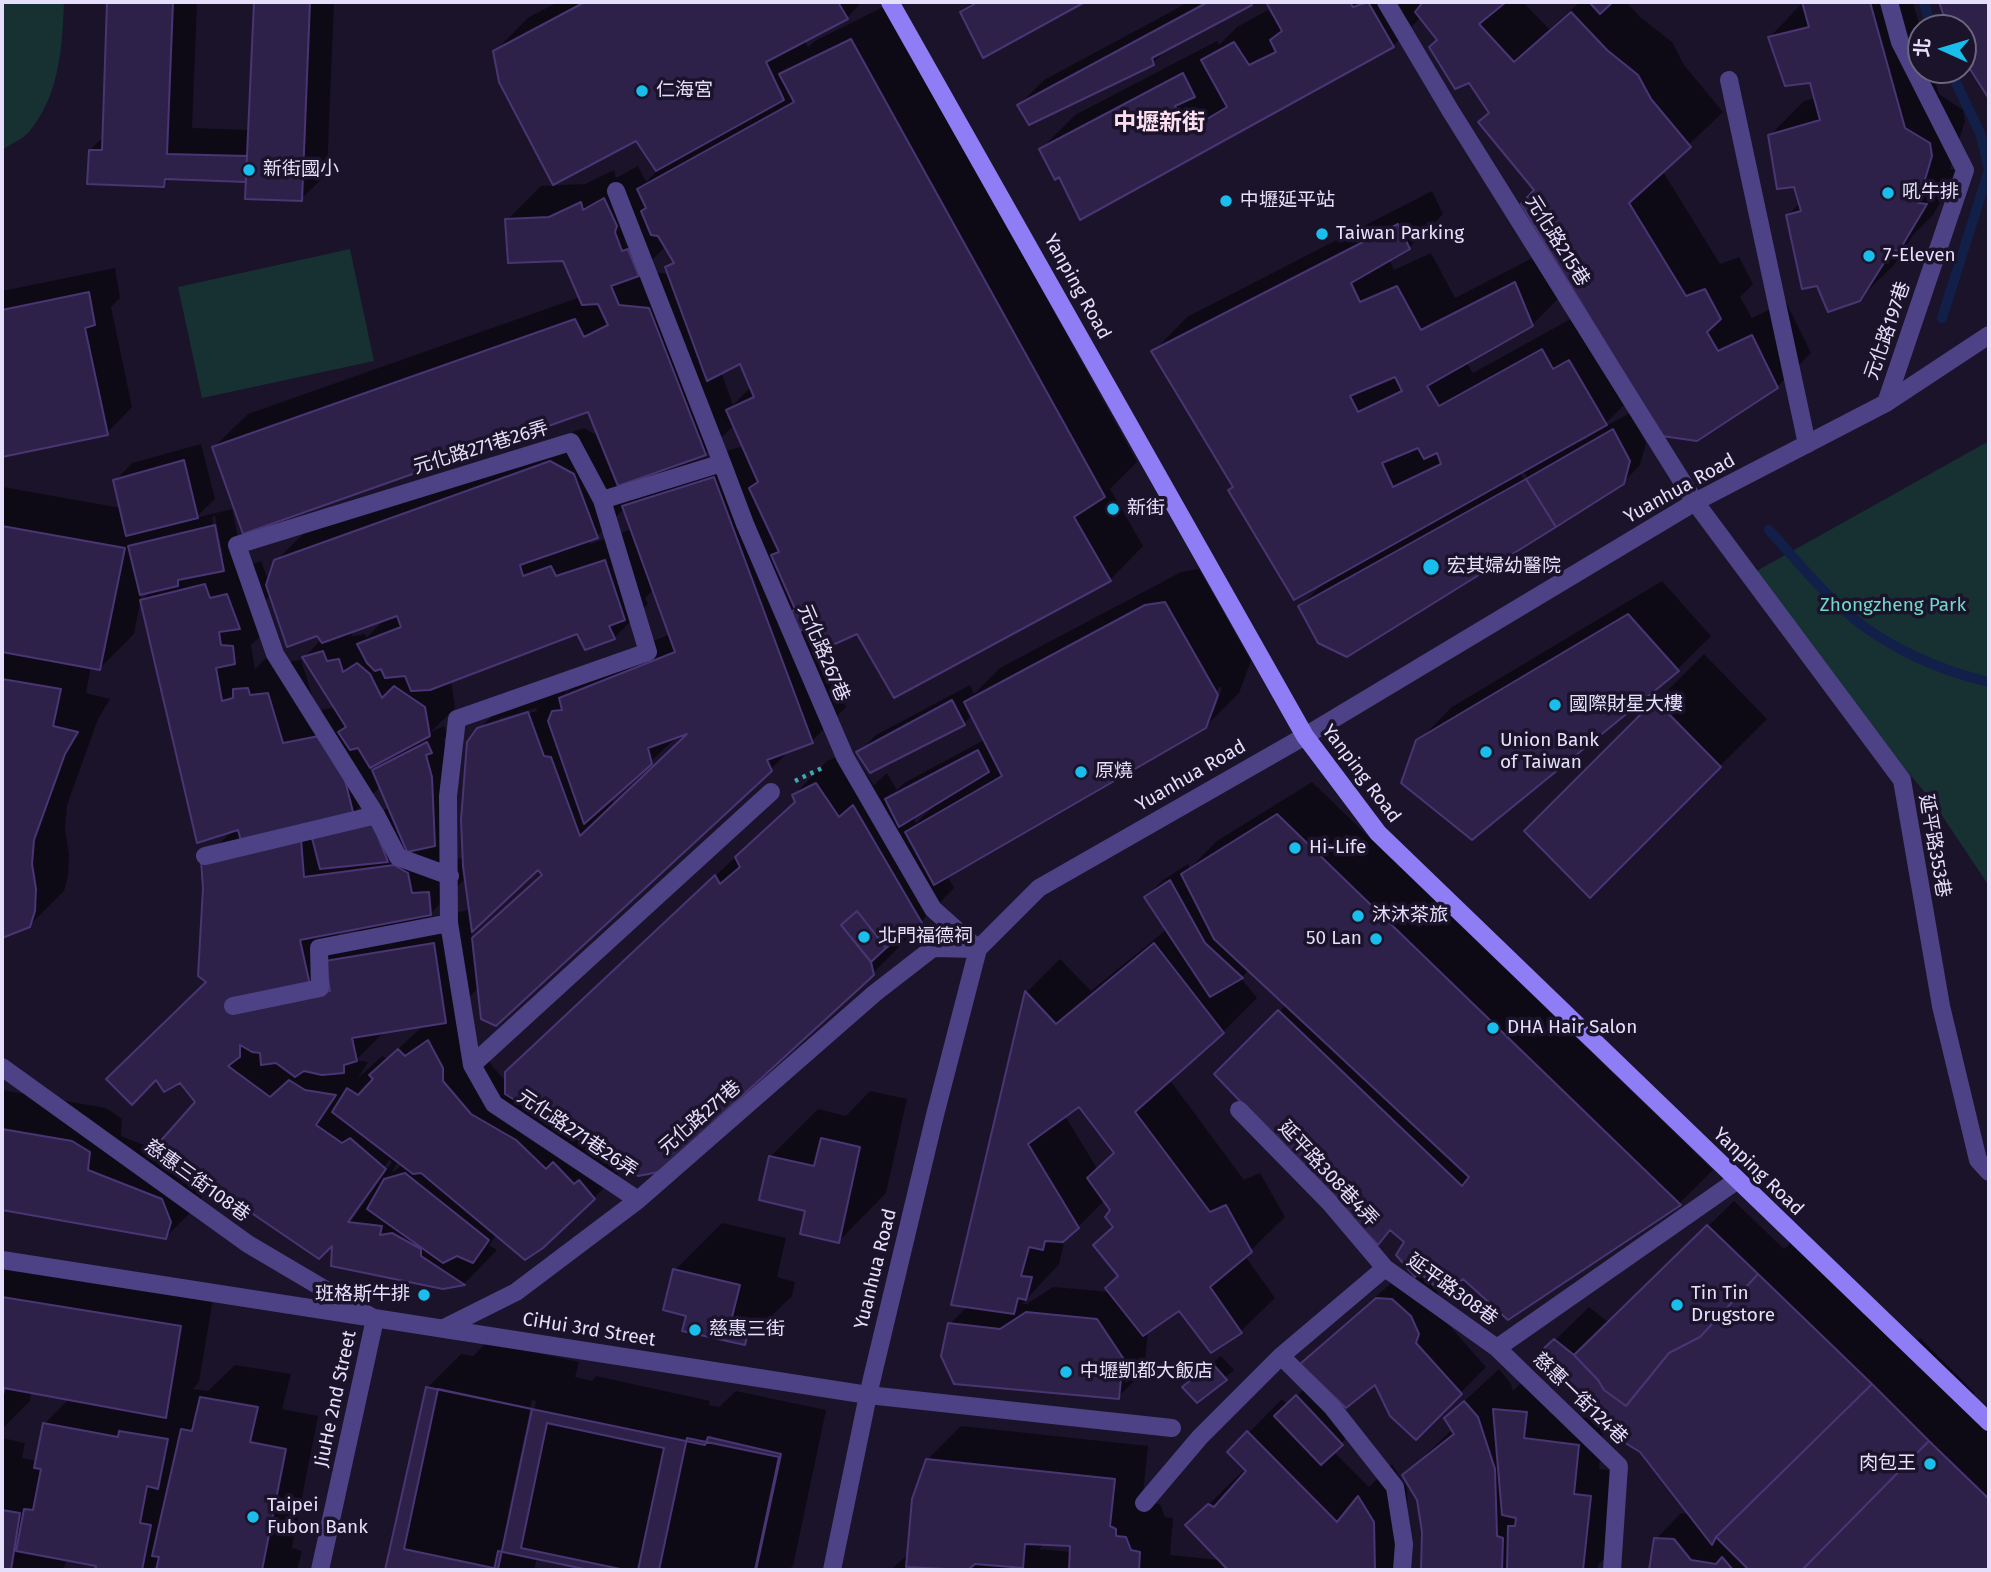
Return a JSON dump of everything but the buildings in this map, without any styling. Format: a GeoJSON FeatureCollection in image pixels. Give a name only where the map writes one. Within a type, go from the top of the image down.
{"type":"FeatureCollection","features":[{"type":"Feature","properties":{"kind":"main road","name":"Yanping Road"},"geometry":{"type":"LineString","coordinates":[[890,2],[1305,736],[1378,833],[1989,1422]]}},
{"type":"Feature","properties":{"kind":"street","name":"元化路215巷"},"geometry":{"type":"LineString","coordinates":[[1386,2],[1457,121],[1695,502]]}},
{"type":"Feature","properties":{"kind":"street","name":"元化路197巷"},"geometry":{"type":"LineString","coordinates":[[1886,403],[1965,170],[1899,42],[1889,2]]}},
{"type":"Feature","properties":{"kind":"street"},"geometry":{"type":"LineString","coordinates":[[1729,80],[1807,444]]}},
{"type":"Feature","properties":{"kind":"street","name":"元化路267巷"},"geometry":{"type":"LineString","coordinates":[[616,191],[745,524],[845,757],[933,909],[978,949]]}},
{"type":"Feature","properties":{"kind":"street","name":"Yuanhua Road"},"geometry":{"type":"LineString","coordinates":[[832,1570],[868,1395],[978,949],[1038,888],[1305,736],[1695,502],[1886,403],[1989,335]]}},
{"type":"Feature","properties":{"kind":"street","name":"元化路271巷26弄"},"geometry":{"type":"LineString","coordinates":[[450,876],[398,857],[376,815],[275,654],[237,545],[571,442],[602,499],[648,652],[457,719],[448,796],[450,876],[449,923],[471,1065],[494,1104],[638,1200]]}},
{"type":"Feature","properties":{"kind":"street"},"geometry":{"type":"LineString","coordinates":[[602,499],[722,463]]}},
{"type":"Feature","properties":{"kind":"street","name":"延平路353巷"},"geometry":{"type":"LineString","coordinates":[[1695,502],[1902,780],[1941,1006],[1978,1160],[1989,1172]]}},
{"type":"Feature","properties":{"kind":"street"},"geometry":{"type":"LineString","coordinates":[[471,1065],[771,792]]}},
{"type":"Feature","properties":{"kind":"street"},"geometry":{"type":"LineString","coordinates":[[205,856],[376,815]]}},
{"type":"Feature","properties":{"kind":"street"},"geometry":{"type":"LineString","coordinates":[[233,1006],[320,988],[319,948],[449,923]]}},
{"type":"Feature","properties":{"kind":"street","name":"元化路271巷"},"geometry":{"type":"LineString","coordinates":[[444,1328],[516,1292],[638,1200],[875,993],[933,948],[978,949]]}},
{"type":"Feature","properties":{"kind":"street","name":"慈惠三街108巷"},"geometry":{"type":"LineString","coordinates":[[2,1066],[248,1244],[375,1319]]}},
{"type":"Feature","properties":{"kind":"street","name":"延平路308巷4弄"},"geometry":{"type":"LineString","coordinates":[[1239,1110],[1330,1203],[1385,1268]]}},
{"type":"Feature","properties":{"kind":"street","name":"延平路308巷"},"geometry":{"type":"LineString","coordinates":[[1144,1503],[1200,1437],[1281,1356],[1385,1268],[1497,1348],[1737,1181]]}},
{"type":"Feature","properties":{"kind":"street","name":"CiHui 3rd Street"},"geometry":{"type":"LineString","coordinates":[[2,1259],[868,1395],[1172,1428]]}},
{"type":"Feature","properties":{"kind":"street","name":"JiuHe 2nd Street"},"geometry":{"type":"LineString","coordinates":[[320,1570],[375,1319]]}},
{"type":"Feature","properties":{"kind":"street","name":"慈惠一街124巷"},"geometry":{"type":"LineString","coordinates":[[1497,1348],[1619,1466],[1612,1570]]}},
{"type":"Feature","properties":{"kind":"street"},"geometry":{"type":"LineString","coordinates":[[1281,1356],[1332,1407],[1395,1487],[1404,1544],[1402,1570]]}},
{"type":"Feature","properties":{"kind":"path"},"geometry":{"type":"LineString","coordinates":[[771,792],[845,757]]}},
{"type":"Feature","properties":{"kind":"green space"},"geometry":{"type":"Polygon","coordinates":[[[2,2],[64,2],[60,53],[47,102],[29,132],[2,150],[2,2]]]}},
{"type":"Feature","properties":{"kind":"green space"},"geometry":{"type":"Polygon","coordinates":[[[350,249],[374,361],[202,398],[178,287],[350,249]]]}},
{"type":"Feature","properties":{"kind":"green space","name":"Zhongzheng Park"},"geometry":{"type":"Polygon","coordinates":[[[1989,441],[1989,886],[1933,802],[1744,578],[1989,441]]]}},
{"type":"Feature","properties":{"kind":"waterway"},"geometry":{"type":"LineString","coordinates":[[1924,2],[1927,14]]}},
{"type":"Feature","properties":{"kind":"waterway"},"geometry":{"type":"LineString","coordinates":[[1942,318],[1989,170],[1981,135],[1957,84]]}},
{"type":"Feature","properties":{"kind":"waterway"},"geometry":{"type":"LineString","coordinates":[[1769,530],[1836,603],[1877,636],[1932,664],[1989,682]]}},
{"type":"Feature","properties":{"kind":"place","name":"仁海宮"},"geometry":{"type":"Point","coordinates":[642,91]}},
{"type":"Feature","properties":{"kind":"place","name":"新街國小"},"geometry":{"type":"Point","coordinates":[249,170]}},
{"type":"Feature","properties":{"kind":"place","name":"吼牛排"},"geometry":{"type":"Point","coordinates":[1888,193]}},
{"type":"Feature","properties":{"kind":"place","name":"中壢延平站"},"geometry":{"type":"Point","coordinates":[1226,201]}},
{"type":"Feature","properties":{"kind":"place","name":"Taiwan Parking"},"geometry":{"type":"Point","coordinates":[1322,234]}},
{"type":"Feature","properties":{"kind":"place","name":"7-Eleven"},"geometry":{"type":"Point","coordinates":[1869,256]}},
{"type":"Feature","properties":{"kind":"place","name":"新街"},"geometry":{"type":"Point","coordinates":[1113,509]}},
{"type":"Feature","properties":{"kind":"place","name":"宏其婦幼醫院"},"geometry":{"type":"Point","coordinates":[1431,567]}},
{"type":"Feature","properties":{"kind":"place","name":"國際財星大樓"},"geometry":{"type":"Point","coordinates":[1555,705]}},
{"type":"Feature","properties":{"kind":"place","name":"Union Bank of Taiwan"},"geometry":{"type":"Point","coordinates":[1486,752]}},
{"type":"Feature","properties":{"kind":"place","name":"原燒"},"geometry":{"type":"Point","coordinates":[1081,772]}},
{"type":"Feature","properties":{"kind":"place","name":"Hi-Life"},"geometry":{"type":"Point","coordinates":[1295,848]}},
{"type":"Feature","properties":{"kind":"place","name":"沐沐茶旅"},"geometry":{"type":"Point","coordinates":[1358,916]}},
{"type":"Feature","properties":{"kind":"place","name":"北門福德祠"},"geometry":{"type":"Point","coordinates":[864,937]}},
{"type":"Feature","properties":{"kind":"place","name":"50 Lan"},"geometry":{"type":"Point","coordinates":[1376,939]}},
{"type":"Feature","properties":{"kind":"place","name":"DHA Hair Salon"},"geometry":{"type":"Point","coordinates":[1493,1028]}},
{"type":"Feature","properties":{"kind":"place","name":"班格斯牛排"},"geometry":{"type":"Point","coordinates":[424,1295]}},
{"type":"Feature","properties":{"kind":"place","name":"Tin Tin Drugstore"},"geometry":{"type":"Point","coordinates":[1677,1305]}},
{"type":"Feature","properties":{"kind":"place","name":"慈惠三街"},"geometry":{"type":"Point","coordinates":[695,1330]}},
{"type":"Feature","properties":{"kind":"place","name":"中壢凱都大飯店"},"geometry":{"type":"Point","coordinates":[1066,1372]}},
{"type":"Feature","properties":{"kind":"place","name":"肉包王"},"geometry":{"type":"Point","coordinates":[1930,1464]}},
{"type":"Feature","properties":{"kind":"place","name":"Taipei Fubon Bank"},"geometry":{"type":"Point","coordinates":[253,1517]}},
{"type":"Feature","properties":{"kind":"district","name":"中壢新街"},"geometry":{"type":"Point","coordinates":[1159,124]}}]}
